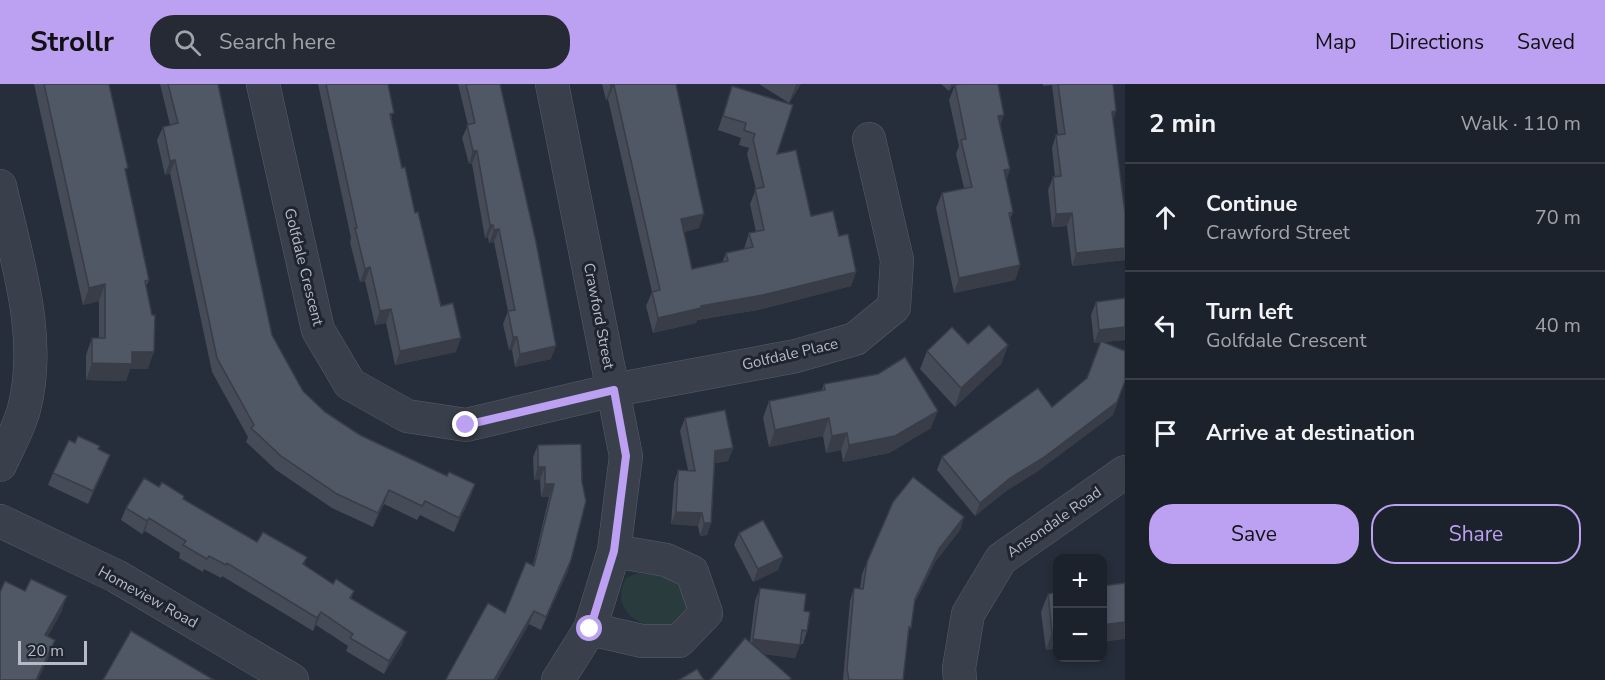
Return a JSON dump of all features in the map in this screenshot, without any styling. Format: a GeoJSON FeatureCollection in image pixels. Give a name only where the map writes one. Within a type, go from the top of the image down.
{"type":"FeatureCollection","features":[{"type":"Feature","properties":{"kind":"street","name":"Golfdale Crescent"},"geometry":{"type":"LineString","coordinates":[[263,84],[318,330],[350,384],[406,416],[466,425],[614,390]]}},
{"type":"Feature","properties":{"kind":"street","name":"Crawford Street"},"geometry":{"type":"LineString","coordinates":[[552,84],[626,456],[614,551],[590,629],[558,680]]}},
{"type":"Feature","properties":{"kind":"street","name":"Golfdale Place"},"geometry":{"type":"LineString","coordinates":[[614,390],[796,356],[855,339],[894,307],[897,260],[868,139]]}},
{"type":"Feature","properties":{"kind":"street"},"geometry":{"type":"LineString","coordinates":[[0,186],[22,288],[32,348],[24,410],[0,465]]}},
{"type":"Feature","properties":{"kind":"street","name":"Ansondale Road"},"geometry":{"type":"LineString","coordinates":[[960,680],[959,668],[968,614],[1001,559],[1125,472]]}},
{"type":"Feature","properties":{"kind":"street","name":"Homeview Road"},"geometry":{"type":"LineString","coordinates":[[0,521],[116,576],[292,680]]}},
{"type":"Feature","properties":{"kind":"street"},"geometry":{"type":"LineString","coordinates":[[590,629],[642,641],[680,641],[706,613],[692,572],[666,560],[614,551]]}},
{"type":"Feature","properties":{"kind":"shaded area"},"geometry":{"type":"Polygon","coordinates":[[[638,573],[678,578],[692,596],[684,624],[651,626],[627,612],[621,600],[621,593],[626,578],[638,573]]]}},
{"type":"Feature","properties":{"kind":"building"},"geometry":{"type":"Polygon","coordinates":[[[44,84],[109,84],[128,168],[125,169],[149,280],[145,281],[152,315],[155,315],[154,352],[132,352],[132,364],[92,363],[92,338],[105,338],[105,284],[89,288],[44,84]]]}},
{"type":"Feature","properties":{"kind":"building"},"geometry":{"type":"Polygon","coordinates":[[[168,84],[218,84],[272,335],[303,391],[325,412],[360,435],[447,476],[449,472],[475,484],[459,518],[425,501],[422,506],[389,490],[378,513],[337,494],[281,456],[251,428],[254,425],[217,358],[175,160],[170,161],[163,127],[178,123],[168,84]]]}},
{"type":"Feature","properties":{"kind":"building"},"geometry":{"type":"Polygon","coordinates":[[[326,84],[388,84],[394,113],[390,114],[402,168],[405,167],[415,213],[418,212],[441,306],[453,303],[461,338],[400,351],[391,309],[380,311],[370,267],[365,269],[326,84]]]}},
{"type":"Feature","properties":{"kind":"building"},"geometry":{"type":"Polygon","coordinates":[[[466,84],[500,84],[536,242],[556,346],[520,354],[517,337],[513,337],[508,311],[515,310],[499,229],[494,230],[493,225],[490,225],[477,151],[473,151],[467,125],[475,123],[466,84]]]}},
{"type":"Feature","properties":{"kind":"building"},"geometry":{"type":"Polygon","coordinates":[[[610,84],[676,84],[704,214],[681,219],[692,269],[728,261],[726,253],[753,247],[749,233],[764,230],[755,189],[764,187],[753,139],[755,134],[744,130],[746,123],[723,116],[732,86],[793,105],[777,154],[796,150],[811,216],[833,211],[839,236],[848,234],[856,272],[763,295],[701,306],[701,308],[658,318],[652,292],[660,290],[614,85],[610,84]]]}},
{"type":"Feature","properties":{"kind":"building"},"geometry":{"type":"Polygon","coordinates":[[[998,84],[1004,115],[998,116],[1010,169],[1004,170],[1013,212],[1009,213],[1020,265],[959,278],[942,193],[972,187],[961,140],[966,139],[955,85],[998,84]]]}},
{"type":"Feature","properties":{"kind":"building"},"geometry":{"type":"Polygon","coordinates":[[[1058,84],[1113,84],[1116,111],[1112,112],[1125,213],[1125,248],[1076,253],[1072,213],[1056,214],[1053,177],[1061,176],[1056,135],[1065,134],[1058,84]]]}},
{"type":"Feature","properties":{"kind":"building"},"geometry":{"type":"Polygon","coordinates":[[[1125,298],[1125,327],[1099,330],[1096,302],[1125,298]]]}},
{"type":"Feature","properties":{"kind":"building"},"geometry":{"type":"Polygon","coordinates":[[[989,325],[1008,345],[961,388],[927,351],[952,327],[968,344],[989,325]]]}},
{"type":"Feature","properties":{"kind":"building"},"geometry":{"type":"Polygon","coordinates":[[[1101,341],[1125,351],[1125,381],[1117,402],[1043,458],[1010,478],[980,503],[942,457],[1038,388],[1052,407],[1087,378],[1101,341]]]}},
{"type":"Feature","properties":{"kind":"building"},"geometry":{"type":"Polygon","coordinates":[[[905,357],[938,411],[895,436],[849,445],[847,433],[832,436],[829,418],[775,430],[769,401],[825,390],[824,384],[878,374],[905,357]]]}},
{"type":"Feature","properties":{"kind":"building"},"geometry":{"type":"Polygon","coordinates":[[[725,410],[733,448],[715,451],[711,523],[704,523],[702,513],[676,512],[678,470],[695,471],[685,418],[725,410]]]}},
{"type":"Feature","properties":{"kind":"building"},"geometry":{"type":"Polygon","coordinates":[[[78,436],[100,446],[98,449],[110,455],[93,491],[53,473],[69,440],[75,443],[78,436]]]}},
{"type":"Feature","properties":{"kind":"building"},"geometry":{"type":"Polygon","coordinates":[[[581,444],[582,482],[586,501],[571,560],[546,617],[534,611],[494,680],[447,680],[488,603],[505,613],[526,562],[534,566],[554,484],[545,484],[545,467],[538,467],[538,445],[581,444]]]}},
{"type":"Feature","properties":{"kind":"building"},"geometry":{"type":"Polygon","coordinates":[[[913,477],[964,517],[939,549],[915,599],[911,628],[909,627],[903,680],[849,680],[847,669],[854,588],[863,589],[867,562],[893,502],[913,477]]]}},
{"type":"Feature","properties":{"kind":"building"},"geometry":{"type":"Polygon","coordinates":[[[144,478],[159,487],[162,482],[184,496],[183,499],[257,542],[263,532],[307,557],[303,564],[333,584],[336,579],[354,591],[350,598],[407,632],[389,661],[350,638],[353,634],[321,612],[317,618],[227,563],[226,565],[209,556],[207,559],[183,545],[186,541],[149,518],[147,521],[126,508],[144,478]]]}},
{"type":"Feature","properties":{"kind":"building"},"geometry":{"type":"Polygon","coordinates":[[[763,520],[783,557],[758,569],[739,533],[763,520]]]}},
{"type":"Feature","properties":{"kind":"building"},"geometry":{"type":"Polygon","coordinates":[[[31,579],[67,596],[45,635],[55,640],[36,680],[0,680],[0,592],[5,581],[25,591],[31,579]]]}},
{"type":"Feature","properties":{"kind":"building"},"geometry":{"type":"Polygon","coordinates":[[[1125,583],[1125,622],[1107,624],[1107,585],[1125,583]]]}},
{"type":"Feature","properties":{"kind":"building"},"geometry":{"type":"Polygon","coordinates":[[[760,588],[806,594],[804,611],[810,612],[807,631],[802,630],[800,645],[753,639],[760,588]]]}},
{"type":"Feature","properties":{"kind":"building"},"geometry":{"type":"Polygon","coordinates":[[[1053,593],[1052,632],[1048,594],[1053,593]]]}},
{"type":"Feature","properties":{"kind":"building"},"geometry":{"type":"Polygon","coordinates":[[[131,631],[214,680],[103,680],[131,631]]]}},
{"type":"Feature","properties":{"kind":"building"},"geometry":{"type":"Polygon","coordinates":[[[745,638],[791,678],[790,680],[710,680],[745,638]]]}},
{"type":"Feature","properties":{"kind":"building"},"geometry":{"type":"Polygon","coordinates":[[[697,669],[704,680],[679,680],[697,669]]]}},
{"type":"Feature","properties":{"kind":"route"},"geometry":{"type":"LineString","coordinates":[[466,425],[614,390],[626,456],[614,551],[590,629]]}}]}
